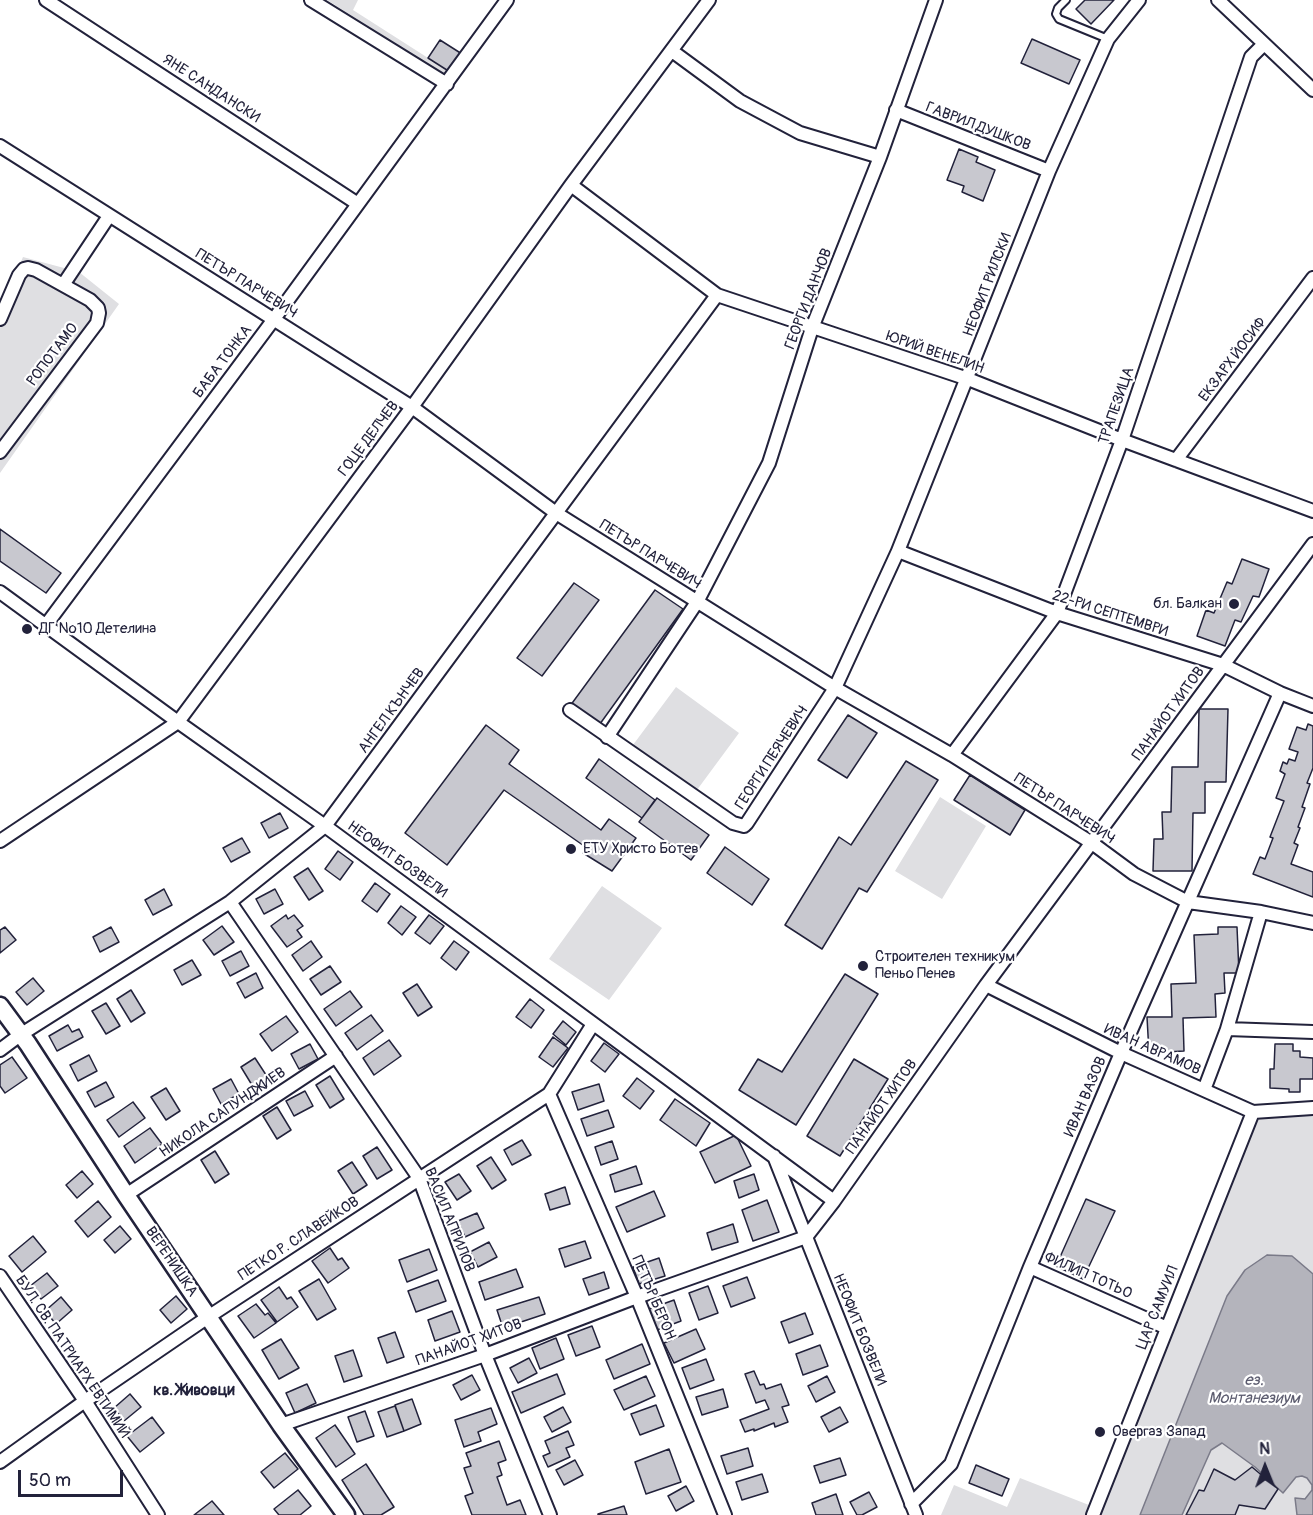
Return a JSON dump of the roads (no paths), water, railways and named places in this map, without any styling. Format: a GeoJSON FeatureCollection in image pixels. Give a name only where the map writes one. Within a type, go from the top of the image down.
{"type":"FeatureCollection","features":[{"type":"Feature","properties":{"kind":"main road","name":"ВЕРЕНИШКА"},"geometry":{"type":"LineString","coordinates":[[0,1006],[28,1044],[280,1425],[346,1515]]}},
{"type":"Feature","properties":{"kind":"street","name":"ЯНЕ САНДАНСКИ"},"geometry":{"type":"LineString","coordinates":[[46,0],[358,204]]}},
{"type":"Feature","properties":{"kind":"street"},"geometry":{"type":"LineString","coordinates":[[311,0],[447,84]]}},
{"type":"Feature","properties":{"kind":"street","name":"БАБА ТОНКА"},"geometry":{"type":"LineString","coordinates":[[46,625],[274,319],[507,0]]}},
{"type":"Feature","properties":{"kind":"street","name":"ГОЦЕ ДЕЛЧЕВ"},"geometry":{"type":"LineString","coordinates":[[0,841],[178,722],[412,406],[571,184],[709,0]]}},
{"type":"Feature","properties":{"kind":"street","name":"ГЕОРГИ ДАНЧОВ"},"geometry":{"type":"LineString","coordinates":[[697,602],[769,463],[812,328],[880,157],[936,0]]}},
{"type":"Feature","properties":{"kind":"street","name":"НЕОФИТ РИЛСКИ"},"geometry":{"type":"LineString","coordinates":[[835,688],[898,551],[1049,171],[1108,39],[1139,0]]}},
{"type":"Feature","properties":{"kind":"street"},"geometry":{"type":"LineString","coordinates":[[1218,0],[1313,90]]}},
{"type":"Feature","properties":{"kind":"street","name":"ТРАПЕЗИЦА"},"geometry":{"type":"LineString","coordinates":[[952,755],[1057,613],[1122,440],[1251,57],[1264,44]]}},
{"type":"Feature","properties":{"kind":"street"},"geometry":{"type":"LineString","coordinates":[[672,51],[740,101],[800,133],[880,157]]}},
{"type":"Feature","properties":{"kind":"street","name":"ГАВРИЛ ДУШКОВ"},"geometry":{"type":"LineString","coordinates":[[896,111],[1049,171]]}},
{"type":"Feature","properties":{"kind":"street","name":"ПЕТЪР ПАРЧЕВИЧ"},"geometry":{"type":"LineString","coordinates":[[0,146],[412,406],[556,513],[835,688],[952,755],[1092,843],[1134,874],[1188,902],[1261,912],[1313,923]]}},
{"type":"Feature","properties":{"kind":"street","name":"ЮРИЙ ВЕНЕЛИН"},"geometry":{"type":"LineString","coordinates":[[571,184],[717,296],[968,379],[1122,440],[1313,511]]}},
{"type":"Feature","properties":{"kind":"street"},"geometry":{"type":"LineString","coordinates":[[63,285],[108,216]]}},
{"type":"Feature","properties":{"kind":"street","name":"РОПОТАМО"},"geometry":{"type":"LineString","coordinates":[[0,319],[19,275],[24,269],[36,270],[63,285],[95,304],[99,313],[96,322],[0,452]]}},
{"type":"Feature","properties":{"kind":"street","name":"ЕКЗАРХ ЙОСИФ"},"geometry":{"type":"LineString","coordinates":[[1176,460],[1313,278]]}},
{"type":"Feature","properties":{"kind":"street","name":"АНГЕЛ КЪНЧЕВ"},"geometry":{"type":"LineString","coordinates":[[0,1050],[230,902],[325,826],[717,296]]}},
{"type":"Feature","properties":{"kind":"street","name":"ПАНАЙОТ ХИТОВ"},"geometry":{"type":"LineString","coordinates":[[280,1425],[485,1355],[637,1297],[806,1237],[834,1201],[986,985],[1313,544]]}},
{"type":"Feature","properties":{"kind":"street","name":"22-РИ СЕПТЕМВРИ"},"geometry":{"type":"LineString","coordinates":[[898,551],[1057,613],[1223,665],[1280,693],[1313,706]]}},
{"type":"Feature","properties":{"kind":"street","name":"НЕОФИТ БОЗВЕЛИ"},"geometry":{"type":"LineString","coordinates":[[0,592],[325,826],[834,1201]]}},
{"type":"Feature","properties":{"kind":"street"},"geometry":{"type":"LineString","coordinates":[[607,736],[697,602]]}},
{"type":"Feature","properties":{"kind":"street","name":"ГЕОРГИ ПЕЯЧЕВИЧ"},"geometry":{"type":"LineString","coordinates":[[570,710],[733,823],[744,826],[835,688]]}},
{"type":"Feature","properties":{"kind":"street","name":"ИВАН ВАЗОВ"},"geometry":{"type":"LineString","coordinates":[[914,1510],[951,1464],[1030,1267],[1121,1053],[1280,693]]}},
{"type":"Feature","properties":{"kind":"street","name":"ВАСИЛ АПРИЛОВ"},"geometry":{"type":"LineString","coordinates":[[230,902],[418,1178],[485,1355],[550,1515]]}},
{"type":"Feature","properties":{"kind":"street"},"geometry":{"type":"LineString","coordinates":[[1204,1090],[1227,1029],[1261,912]]}},
{"type":"Feature","properties":{"kind":"street","name":"ИВАН АВРАМОВ"},"geometry":{"type":"LineString","coordinates":[[986,985],[1121,1053],[1253,1112],[1313,1108]]}},
{"type":"Feature","properties":{"kind":"street","name":"ПЕТКО Р. СЛАВЕЙКОВ"},"geometry":{"type":"LineString","coordinates":[[0,1462],[208,1317],[549,1094],[593,1024]]}},
{"type":"Feature","properties":{"kind":"street"},"geometry":{"type":"LineString","coordinates":[[1227,1029],[1313,1032]]}},
{"type":"Feature","properties":{"kind":"street","name":"НИКОЛА САПУНДЖИЕВ"},"geometry":{"type":"LineString","coordinates":[[126,1195],[336,1056]]}},
{"type":"Feature","properties":{"kind":"street","name":"ПЕТЪР БЕРОН"},"geometry":{"type":"LineString","coordinates":[[549,1094],[637,1297],[725,1515]]}},
{"type":"Feature","properties":{"kind":"street","name":"ЦАР САМУИЛ"},"geometry":{"type":"LineString","coordinates":[[1093,1515],[1253,1112]]}},
{"type":"Feature","properties":{"kind":"street","name":"НЕОФИТ БОЗВЕЛИ"},"geometry":{"type":"LineString","coordinates":[[774,1155],[914,1510]]}},
{"type":"Feature","properties":{"kind":"street","name":"ФИЛИП ТОТЬО"},"geometry":{"type":"LineString","coordinates":[[1030,1267],[1167,1328]]}},
{"type":"Feature","properties":{"kind":"street","name":"БУЛ. СВ. ПАТРИАРХ ЕВТИМИЙ"},"geometry":{"type":"LineString","coordinates":[[0,1276],[85,1401],[158,1515]]}},
{"type":"Feature","properties":{"kind":"lane"},"geometry":{"type":"LineString","coordinates":[[1066,0],[1058,8],[1056,14],[1059,19],[1108,39]]}},
{"type":"Feature","properties":{"kind":"water","name":"ез. Монтанезиум"},"geometry":{"type":"Polygon","coordinates":[[[1267,1255],[1292,1256],[1313,1274],[1313,1515],[1297,1515],[1295,1498],[1305,1499],[1312,1490],[1312,1485],[1307,1478],[1296,1477],[1283,1493],[1255,1467],[1222,1443],[1211,1450],[1182,1515],[1140,1515],[1227,1296],[1245,1270],[1267,1255]]]}},
{"type":"Feature","properties":{"kind":"place","name":"бл. Балкан"},"geometry":{"type":"Point","coordinates":[1234,604]}},
{"type":"Feature","properties":{"kind":"place","name":"ДГ №10 Детелина"},"geometry":{"type":"Point","coordinates":[27,629]}},
{"type":"Feature","properties":{"kind":"place","name":"ЕТУ Христо Ботев"},"geometry":{"type":"Point","coordinates":[571,849]}},
{"type":"Feature","properties":{"kind":"place","name":"Строителен техникум Пеньо Пенев"},"geometry":{"type":"Point","coordinates":[863,966]}},
{"type":"Feature","properties":{"kind":"place","name":"Овергаз Запад"},"geometry":{"type":"Point","coordinates":[1100,1432]}},
{"type":"Feature","properties":{"kind":"district","name":"кв. Живовци"},"geometry":{"type":"Point","coordinates":[194,1391]}}]}
